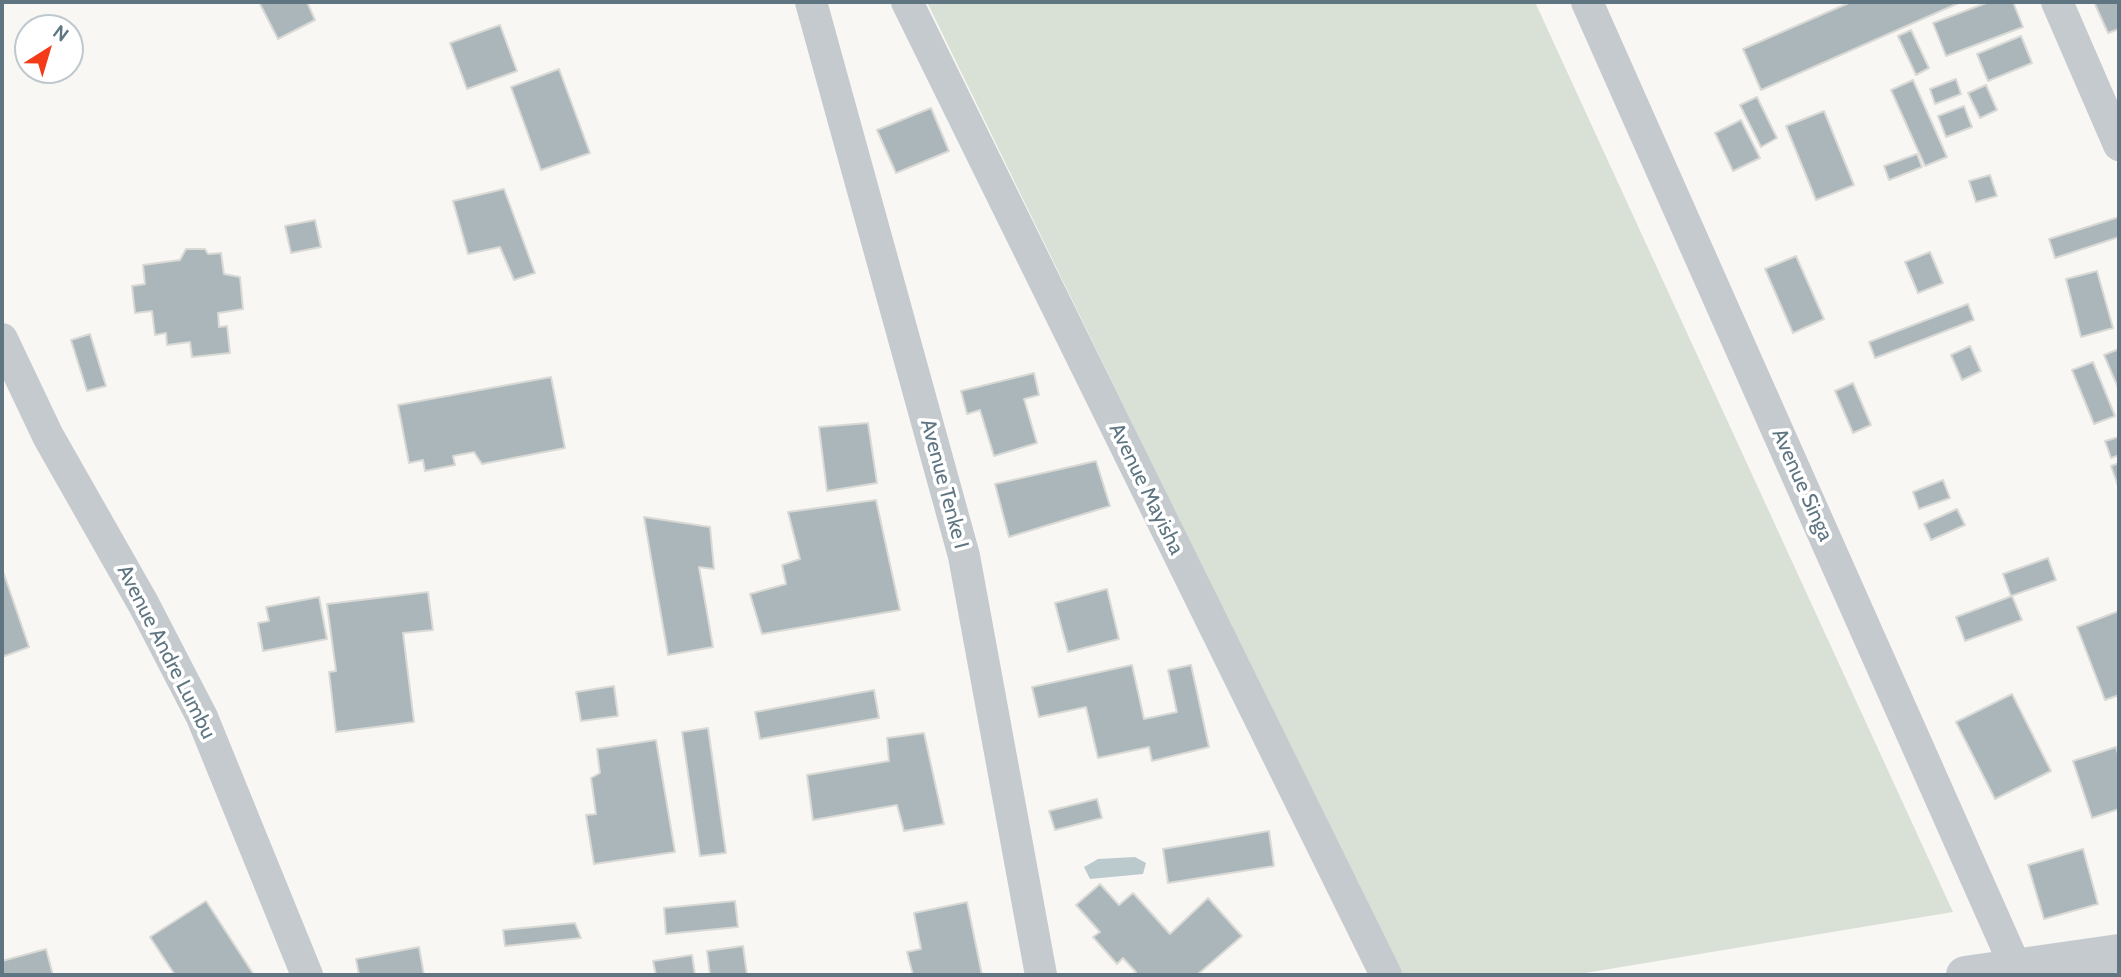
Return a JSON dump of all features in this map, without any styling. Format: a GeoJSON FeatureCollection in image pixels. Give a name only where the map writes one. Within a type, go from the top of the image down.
{"type":"FeatureCollection","features":[{"type":"Feature","properties":{"kind":"street","name":"Avenue Tenke I"},"geometry":{"type":"LineString","coordinates":[[811,2],[964,556],[1041,975]]}},
{"type":"Feature","properties":{"kind":"street","name":"Avenue Mayisha"},"geometry":{"type":"LineString","coordinates":[[907,2],[1386,975]]}},
{"type":"Feature","properties":{"kind":"street","name":"Avenue Singa"},"geometry":{"type":"LineString","coordinates":[[1587,2],[1993,972]]}},
{"type":"Feature","properties":{"kind":"street"},"geometry":{"type":"LineString","coordinates":[[2057,2],[2119,145]]}},
{"type":"Feature","properties":{"kind":"street","name":"Avenue Andre Lumbu"},"geometry":{"type":"LineString","coordinates":[[2,339],[48,436],[144,605],[202,717],[307,975]]}},
{"type":"Feature","properties":{"kind":"street"},"geometry":{"type":"LineString","coordinates":[[1993,972],[2119,953]]}},
{"type":"Feature","properties":{"kind":"shaded area"},"geometry":{"type":"Polygon","coordinates":[[[927,2],[1535,2],[1953,912],[1573,975],[1401,975],[927,2]]]}},
{"type":"Feature","properties":{"kind":"shaded area"},"geometry":{"type":"Polygon","coordinates":[[[1135,857],[1146,863],[1143,874],[1090,879],[1084,867],[1098,859],[1135,857]]]}},
{"type":"Feature","properties":{"kind":"building"},"geometry":{"type":"Polygon","coordinates":[[[259,2],[307,2],[315,20],[278,39],[259,2]]]}},
{"type":"Feature","properties":{"kind":"building"},"geometry":{"type":"Polygon","coordinates":[[[1851,2],[1961,2],[1761,90],[1743,49],[1851,2]]]}},
{"type":"Feature","properties":{"kind":"building"},"geometry":{"type":"Polygon","coordinates":[[[1989,2],[2013,2],[2023,27],[1946,56],[1933,23],[1989,2]]]}},
{"type":"Feature","properties":{"kind":"building"},"geometry":{"type":"Polygon","coordinates":[[[2094,2],[2119,2],[2119,29],[2108,33],[2094,2]]]}},
{"type":"Feature","properties":{"kind":"building"},"geometry":{"type":"Polygon","coordinates":[[[500,25],[517,71],[467,89],[450,43],[500,25]]]}},
{"type":"Feature","properties":{"kind":"building"},"geometry":{"type":"Polygon","coordinates":[[[1911,30],[1929,68],[1916,75],[1898,36],[1911,30]]]}},
{"type":"Feature","properties":{"kind":"building"},"geometry":{"type":"Polygon","coordinates":[[[2021,36],[2032,63],[1988,81],[1977,54],[2021,36]]]}},
{"type":"Feature","properties":{"kind":"building"},"geometry":{"type":"Polygon","coordinates":[[[559,69],[590,153],[541,170],[511,87],[559,69]]]}},
{"type":"Feature","properties":{"kind":"building"},"geometry":{"type":"Polygon","coordinates":[[[1956,79],[1961,94],[1935,104],[1930,89],[1956,79]]]}},
{"type":"Feature","properties":{"kind":"building"},"geometry":{"type":"Polygon","coordinates":[[[1913,80],[1947,157],[1925,166],[1891,90],[1913,80]]]}},
{"type":"Feature","properties":{"kind":"building"},"geometry":{"type":"Polygon","coordinates":[[[1986,85],[1997,110],[1980,118],[1968,93],[1986,85]]]}},
{"type":"Feature","properties":{"kind":"building"},"geometry":{"type":"Polygon","coordinates":[[[1757,97],[1777,138],[1761,147],[1740,105],[1757,97]]]}},
{"type":"Feature","properties":{"kind":"building"},"geometry":{"type":"Polygon","coordinates":[[[1964,106],[1972,127],[1946,137],[1938,116],[1964,106]]]}},
{"type":"Feature","properties":{"kind":"building"},"geometry":{"type":"Polygon","coordinates":[[[931,108],[949,151],[896,173],[877,130],[931,108]]]}},
{"type":"Feature","properties":{"kind":"building"},"geometry":{"type":"Polygon","coordinates":[[[1824,111],[1854,185],[1816,200],[1786,126],[1824,111]]]}},
{"type":"Feature","properties":{"kind":"building"},"geometry":{"type":"Polygon","coordinates":[[[1741,120],[1760,158],[1733,171],[1715,133],[1741,120]]]}},
{"type":"Feature","properties":{"kind":"building"},"geometry":{"type":"Polygon","coordinates":[[[1917,154],[1922,167],[1889,180],[1884,166],[1917,154]]]}},
{"type":"Feature","properties":{"kind":"building"},"geometry":{"type":"Polygon","coordinates":[[[1990,175],[1997,196],[1976,202],[1969,181],[1990,175]]]}},
{"type":"Feature","properties":{"kind":"building"},"geometry":{"type":"Polygon","coordinates":[[[504,189],[535,273],[514,280],[500,247],[468,254],[453,201],[504,189]]]}},
{"type":"Feature","properties":{"kind":"building"},"geometry":{"type":"Polygon","coordinates":[[[2119,217],[2119,237],[2055,258],[2049,239],[2119,217]]]}},
{"type":"Feature","properties":{"kind":"building"},"geometry":{"type":"Polygon","coordinates":[[[315,220],[321,247],[291,253],[285,226],[315,220]]]}},
{"type":"Feature","properties":{"kind":"building"},"geometry":{"type":"Polygon","coordinates":[[[186,249],[205,249],[208,254],[221,253],[224,274],[240,277],[243,309],[218,313],[219,327],[227,326],[230,353],[192,357],[190,342],[167,345],[166,333],[155,335],[152,311],[135,313],[132,286],[145,284],[143,265],[180,260],[186,249]]]}},
{"type":"Feature","properties":{"kind":"building"},"geometry":{"type":"Polygon","coordinates":[[[1930,252],[1943,283],[1918,293],[1905,262],[1930,252]]]}},
{"type":"Feature","properties":{"kind":"building"},"geometry":{"type":"Polygon","coordinates":[[[1796,256],[1824,319],[1793,333],[1765,269],[1796,256]]]}},
{"type":"Feature","properties":{"kind":"building"},"geometry":{"type":"Polygon","coordinates":[[[2097,271],[2113,328],[2081,337],[2066,279],[2097,271]]]}},
{"type":"Feature","properties":{"kind":"building"},"geometry":{"type":"Polygon","coordinates":[[[1968,304],[1974,320],[1875,358],[1869,342],[1968,304]]]}},
{"type":"Feature","properties":{"kind":"building"},"geometry":{"type":"Polygon","coordinates":[[[90,334],[106,386],[87,391],[71,340],[90,334]]]}},
{"type":"Feature","properties":{"kind":"building"},"geometry":{"type":"Polygon","coordinates":[[[1970,346],[1981,371],[1962,380],[1951,355],[1970,346]]]}},
{"type":"Feature","properties":{"kind":"building"},"geometry":{"type":"Polygon","coordinates":[[[2119,349],[2119,390],[2104,355],[2119,349]]]}},
{"type":"Feature","properties":{"kind":"building"},"geometry":{"type":"Polygon","coordinates":[[[2093,362],[2115,416],[2094,424],[2072,370],[2093,362]]]}},
{"type":"Feature","properties":{"kind":"building"},"geometry":{"type":"Polygon","coordinates":[[[1034,373],[1039,395],[1024,399],[1037,443],[994,456],[980,410],[967,414],[961,391],[1034,373]]]}},
{"type":"Feature","properties":{"kind":"building"},"geometry":{"type":"Polygon","coordinates":[[[551,377],[565,448],[482,464],[474,452],[453,456],[455,465],[425,471],[423,460],[409,463],[398,405],[551,377]]]}},
{"type":"Feature","properties":{"kind":"building"},"geometry":{"type":"Polygon","coordinates":[[[1853,383],[1871,425],[1853,433],[1835,391],[1853,383]]]}},
{"type":"Feature","properties":{"kind":"building"},"geometry":{"type":"Polygon","coordinates":[[[868,423],[877,483],[827,491],[819,427],[868,423]]]}},
{"type":"Feature","properties":{"kind":"building"},"geometry":{"type":"Polygon","coordinates":[[[2119,437],[2119,455],[2111,458],[2105,441],[2119,437]]]}},
{"type":"Feature","properties":{"kind":"building"},"geometry":{"type":"Polygon","coordinates":[[[1096,461],[1110,506],[1009,537],[995,484],[1096,461]]]}},
{"type":"Feature","properties":{"kind":"building"},"geometry":{"type":"Polygon","coordinates":[[[2119,463],[2119,489],[2111,466],[2119,463]]]}},
{"type":"Feature","properties":{"kind":"building"},"geometry":{"type":"Polygon","coordinates":[[[1943,480],[1950,498],[1919,509],[1913,492],[1943,480]]]}},
{"type":"Feature","properties":{"kind":"building"},"geometry":{"type":"Polygon","coordinates":[[[876,500],[900,610],[762,634],[750,594],[786,584],[782,565],[800,559],[788,512],[876,500]]]}},
{"type":"Feature","properties":{"kind":"building"},"geometry":{"type":"Polygon","coordinates":[[[1957,509],[1965,525],[1931,540],[1924,524],[1957,509]]]}},
{"type":"Feature","properties":{"kind":"building"},"geometry":{"type":"Polygon","coordinates":[[[644,517],[710,527],[714,569],[699,567],[713,647],[668,655],[644,517]]]}},
{"type":"Feature","properties":{"kind":"building"},"geometry":{"type":"Polygon","coordinates":[[[2048,558],[2056,580],[2011,596],[2003,574],[2048,558]]]}},
{"type":"Feature","properties":{"kind":"building"},"geometry":{"type":"Polygon","coordinates":[[[4,574],[29,647],[2,657],[2,575],[4,574]]]}},
{"type":"Feature","properties":{"kind":"building"},"geometry":{"type":"Polygon","coordinates":[[[1107,589],[1119,639],[1068,652],[1055,603],[1107,589]]]}},
{"type":"Feature","properties":{"kind":"building"},"geometry":{"type":"Polygon","coordinates":[[[428,592],[433,630],[403,633],[414,722],[336,732],[329,672],[336,671],[327,604],[428,592]]]}},
{"type":"Feature","properties":{"kind":"building"},"geometry":{"type":"Polygon","coordinates":[[[2012,596],[2022,620],[1965,641],[1956,617],[2012,596]]]}},
{"type":"Feature","properties":{"kind":"building"},"geometry":{"type":"Polygon","coordinates":[[[319,597],[327,639],[263,651],[258,623],[269,621],[266,607],[319,597]]]}},
{"type":"Feature","properties":{"kind":"building"},"geometry":{"type":"Polygon","coordinates":[[[2119,611],[2119,695],[2105,700],[2077,627],[2119,611]]]}},
{"type":"Feature","properties":{"kind":"building"},"geometry":{"type":"Polygon","coordinates":[[[1132,665],[1144,719],[1177,712],[1168,670],[1191,665],[1209,747],[1152,761],[1149,747],[1098,758],[1086,707],[1039,717],[1032,687],[1132,665]]]}},
{"type":"Feature","properties":{"kind":"building"},"geometry":{"type":"Polygon","coordinates":[[[614,686],[618,716],[581,721],[576,692],[614,686]]]}},
{"type":"Feature","properties":{"kind":"building"},"geometry":{"type":"Polygon","coordinates":[[[874,690],[879,718],[760,739],[755,712],[874,690]]]}},
{"type":"Feature","properties":{"kind":"building"},"geometry":{"type":"Polygon","coordinates":[[[2012,694],[2051,771],[1995,799],[1956,722],[2012,694]]]}},
{"type":"Feature","properties":{"kind":"building"},"geometry":{"type":"Polygon","coordinates":[[[708,728],[726,853],[700,856],[682,732],[708,728]]]}},
{"type":"Feature","properties":{"kind":"building"},"geometry":{"type":"Polygon","coordinates":[[[924,733],[944,824],[904,831],[897,805],[813,820],[807,775],[889,761],[887,738],[924,733]]]}},
{"type":"Feature","properties":{"kind":"building"},"geometry":{"type":"Polygon","coordinates":[[[656,740],[675,852],[594,864],[586,815],[596,814],[591,778],[600,773],[597,749],[656,740]]]}},
{"type":"Feature","properties":{"kind":"building"},"geometry":{"type":"Polygon","coordinates":[[[2116,747],[2119,757],[2119,809],[2092,818],[2073,761],[2116,747]]]}},
{"type":"Feature","properties":{"kind":"building"},"geometry":{"type":"Polygon","coordinates":[[[1097,799],[1102,818],[1055,830],[1049,811],[1097,799]]]}},
{"type":"Feature","properties":{"kind":"building"},"geometry":{"type":"Polygon","coordinates":[[[1269,831],[1274,866],[1168,883],[1163,849],[1269,831]]]}},
{"type":"Feature","properties":{"kind":"building"},"geometry":{"type":"Polygon","coordinates":[[[2083,849],[2098,904],[2044,919],[2028,865],[2083,849]]]}},
{"type":"Feature","properties":{"kind":"building"},"geometry":{"type":"Polygon","coordinates":[[[1100,884],[1119,905],[1133,893],[1170,934],[1208,898],[1242,936],[1197,975],[1131,975],[1136,972],[1123,958],[1117,964],[1093,937],[1100,932],[1076,905],[1100,884]]]}},
{"type":"Feature","properties":{"kind":"building"},"geometry":{"type":"Polygon","coordinates":[[[206,901],[254,975],[175,975],[150,937],[206,901]]]}},
{"type":"Feature","properties":{"kind":"building"},"geometry":{"type":"Polygon","coordinates":[[[735,901],[738,927],[666,934],[664,908],[735,901]]]}},
{"type":"Feature","properties":{"kind":"building"},"geometry":{"type":"Polygon","coordinates":[[[967,902],[982,975],[913,975],[907,952],[921,949],[914,913],[967,902]]]}},
{"type":"Feature","properties":{"kind":"building"},"geometry":{"type":"Polygon","coordinates":[[[575,923],[581,938],[505,946],[503,930],[575,923]]]}},
{"type":"Feature","properties":{"kind":"building"},"geometry":{"type":"Polygon","coordinates":[[[743,946],[747,975],[710,975],[707,951],[743,946]]]}},
{"type":"Feature","properties":{"kind":"building"},"geometry":{"type":"Polygon","coordinates":[[[419,947],[424,975],[359,975],[356,959],[419,947]]]}},
{"type":"Feature","properties":{"kind":"building"},"geometry":{"type":"Polygon","coordinates":[[[46,949],[53,975],[2,975],[2,961],[46,949]]]}},
{"type":"Feature","properties":{"kind":"building"},"geometry":{"type":"Polygon","coordinates":[[[692,955],[695,975],[656,975],[653,961],[692,955]]]}}]}
